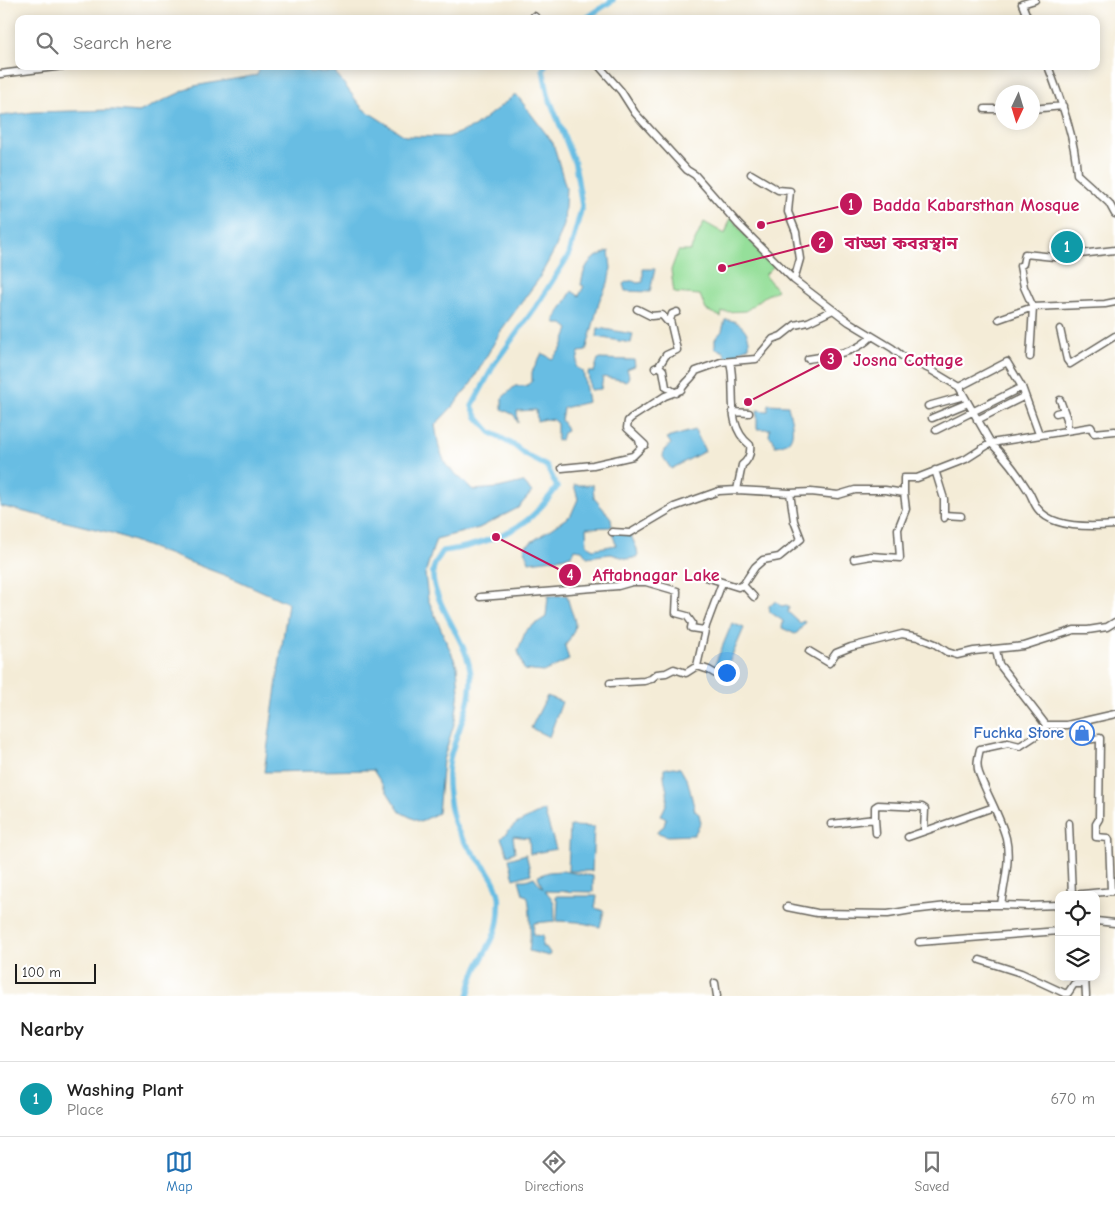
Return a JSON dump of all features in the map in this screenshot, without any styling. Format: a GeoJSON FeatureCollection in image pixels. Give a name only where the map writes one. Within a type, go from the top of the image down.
{"type":"FeatureCollection","features":[{"type":"Feature","properties":{"kind":"street"},"geometry":{"type":"LineString","coordinates":[[1026,15],[1022,4],[1035,0]]}},
{"type":"Feature","properties":{"kind":"street"},"geometry":{"type":"LineString","coordinates":[[0,74],[32,70]]}},
{"type":"Feature","properties":{"kind":"street"},"geometry":{"type":"LineString","coordinates":[[604,70],[621,90],[635,113],[687,170],[695,175],[739,225],[794,280],[832,310],[902,356],[910,358],[959,388],[991,443],[1016,472],[1038,510],[1051,519],[1065,524],[1115,525]]}},
{"type":"Feature","properties":{"kind":"street"},"geometry":{"type":"LineString","coordinates":[[1049,70],[1077,160],[1077,174],[1108,203],[1115,214]]}},
{"type":"Feature","properties":{"kind":"street"},"geometry":{"type":"LineString","coordinates":[[1040,108],[1062,106]]}},
{"type":"Feature","properties":{"kind":"street"},"geometry":{"type":"LineString","coordinates":[[985,109],[995,109]]}},
{"type":"Feature","properties":{"kind":"street"},"geometry":{"type":"LineString","coordinates":[[751,174],[778,190],[790,190],[788,212],[796,232],[800,259],[794,280]]}},
{"type":"Feature","properties":{"kind":"street"},"geometry":{"type":"LineString","coordinates":[[1030,357],[1033,307],[1024,286],[1020,266],[1023,264],[1025,254],[1054,257],[1115,250]]}},
{"type":"Feature","properties":{"kind":"street"},"geometry":{"type":"LineString","coordinates":[[999,319],[1033,307],[1115,302]]}},
{"type":"Feature","properties":{"kind":"street"},"geometry":{"type":"LineString","coordinates":[[637,309],[651,316],[662,315],[667,321],[670,320]]}},
{"type":"Feature","properties":{"kind":"street"},"geometry":{"type":"LineString","coordinates":[[645,445],[627,428],[628,421],[664,396],[681,390],[685,382],[692,378],[696,372],[722,362],[756,359],[772,339],[781,336],[795,325],[808,322],[832,310]]}},
{"type":"Feature","properties":{"kind":"street"},"geometry":{"type":"LineString","coordinates":[[676,393],[666,387],[662,370],[657,367],[666,356],[677,350],[670,320],[672,314],[677,312]]}},
{"type":"Feature","properties":{"kind":"street"},"geometry":{"type":"LineString","coordinates":[[1060,329],[1067,360],[1070,364],[1115,336]]}},
{"type":"Feature","properties":{"kind":"street"},"geometry":{"type":"LineString","coordinates":[[808,359],[853,350],[863,346],[872,336]]}},
{"type":"Feature","properties":{"kind":"street"},"geometry":{"type":"LineString","coordinates":[[730,362],[733,377],[733,412],[741,438],[750,445],[751,451],[747,462],[742,465],[737,490]]}},
{"type":"Feature","properties":{"kind":"street"},"geometry":{"type":"LineString","coordinates":[[959,388],[1007,362],[1022,387],[1039,434]]}},
{"type":"Feature","properties":{"kind":"street"},"geometry":{"type":"LineString","coordinates":[[936,430],[1022,387]]}},
{"type":"Feature","properties":{"kind":"street"},"geometry":{"type":"LineString","coordinates":[[928,406],[964,396]]}},
{"type":"Feature","properties":{"kind":"street"},"geometry":{"type":"LineString","coordinates":[[977,420],[1025,396]]}},
{"type":"Feature","properties":{"kind":"street"},"geometry":{"type":"LineString","coordinates":[[1060,400],[1067,419],[1067,430]]}},
{"type":"Feature","properties":{"kind":"street"},"geometry":{"type":"LineString","coordinates":[[932,418],[968,403]]}},
{"type":"Feature","properties":{"kind":"street"},"geometry":{"type":"LineString","coordinates":[[1056,413],[1064,411]]}},
{"type":"Feature","properties":{"kind":"street"},"geometry":{"type":"LineString","coordinates":[[733,412],[749,413]]}},
{"type":"Feature","properties":{"kind":"street"},"geometry":{"type":"LineString","coordinates":[[854,559],[871,556],[900,558],[898,529],[906,509],[904,478],[917,478],[966,459],[991,443],[1091,427],[1094,433],[1115,431]]}},
{"type":"Feature","properties":{"kind":"street"},"geometry":{"type":"LineString","coordinates":[[562,468],[593,465],[633,456],[641,448],[639,439]]}},
{"type":"Feature","properties":{"kind":"street"},"geometry":{"type":"LineString","coordinates":[[935,470],[944,500],[944,517],[961,516]]}},
{"type":"Feature","properties":{"kind":"street"},"geometry":{"type":"LineString","coordinates":[[612,532],[630,533],[674,507],[720,491],[811,492],[838,495],[855,490],[885,490],[904,493]]}},
{"type":"Feature","properties":{"kind":"street"},"geometry":{"type":"LineString","coordinates":[[706,577],[738,587],[743,585],[763,560],[779,557],[801,539],[794,521],[790,493]]}},
{"type":"Feature","properties":{"kind":"street"},"geometry":{"type":"LineString","coordinates":[[480,597],[646,582],[676,592],[676,613],[687,616],[692,622],[691,628],[704,630]]}},
{"type":"Feature","properties":{"kind":"street"},"geometry":{"type":"LineString","coordinates":[[610,683],[644,681],[651,679],[657,674],[666,673],[674,669],[688,673],[697,666],[704,630],[722,583]]}},
{"type":"Feature","properties":{"kind":"street"},"geometry":{"type":"LineString","coordinates":[[743,585],[754,597]]}},
{"type":"Feature","properties":{"kind":"street"},"geometry":{"type":"LineString","coordinates":[[809,651],[828,663],[836,653],[851,647],[902,634],[918,637],[957,655],[1024,646],[1074,630],[1107,627],[1115,622]]}},
{"type":"Feature","properties":{"kind":"street"},"geometry":{"type":"LineString","coordinates":[[996,650],[999,664],[1046,725]]}},
{"type":"Feature","properties":{"kind":"street"},"geometry":{"type":"LineString","coordinates":[[697,666],[719,676]]}},
{"type":"Feature","properties":{"kind":"street"},"geometry":{"type":"LineString","coordinates":[[1046,725],[1067,725],[1115,714]]}},
{"type":"Feature","properties":{"kind":"street"},"geometry":{"type":"LineString","coordinates":[[1085,722],[1086,740],[1100,738],[1099,820],[1096,824],[1096,837],[1108,838],[1109,840],[1113,891],[1100,892]]}},
{"type":"Feature","properties":{"kind":"street"},"geometry":{"type":"LineString","coordinates":[[1001,905],[1006,870],[1006,838],[977,767],[980,749],[1008,743],[1020,746],[1040,733],[1046,725]]}},
{"type":"Feature","properties":{"kind":"street"},"geometry":{"type":"LineString","coordinates":[[876,833],[875,819],[876,807],[878,805],[922,807],[925,809],[924,831]]}},
{"type":"Feature","properties":{"kind":"street"},"geometry":{"type":"LineString","coordinates":[[908,837],[994,807]]}},
{"type":"Feature","properties":{"kind":"street"},"geometry":{"type":"LineString","coordinates":[[831,824],[875,819]]}},
{"type":"Feature","properties":{"kind":"street"},"geometry":{"type":"LineString","coordinates":[[1069,823],[1072,891]]}},
{"type":"Feature","properties":{"kind":"street"},"geometry":{"type":"LineString","coordinates":[[787,907],[817,913],[888,914],[956,905],[1055,905]]}},
{"type":"Feature","properties":{"kind":"street"},"geometry":{"type":"LineString","coordinates":[[1100,921],[1115,923]]}},
{"type":"Feature","properties":{"kind":"street"},"geometry":{"type":"LineString","coordinates":[[919,942],[1055,931]]}},
{"type":"Feature","properties":{"kind":"street"},"geometry":{"type":"LineString","coordinates":[[980,960],[1021,973],[1064,993],[1068,993],[1074,984],[1085,981],[1086,996]]}},
{"type":"Feature","properties":{"kind":"street"},"geometry":{"type":"LineString","coordinates":[[715,983],[717,996]]}},
{"type":"Feature","properties":{"kind":"green space"},"geometry":{"type":"Polygon","coordinates":[[[731,217],[743,233],[774,266],[765,275],[777,290],[765,296],[746,311],[722,312],[721,317],[706,310],[700,295],[674,293],[671,270],[678,251],[690,251],[704,222],[725,234],[731,217]]]}},
{"type":"Feature","properties":{"kind":"water"},"geometry":{"type":"Polygon","coordinates":[[[259,70],[335,72],[362,108],[405,136],[448,137],[474,127],[516,94],[553,143],[566,188],[564,225],[555,249],[538,280],[502,329],[472,382],[435,425],[439,448],[446,465],[473,490],[498,488],[523,482],[532,492],[518,508],[479,528],[436,539],[425,574],[428,599],[457,666],[459,691],[455,721],[443,760],[438,813],[420,822],[400,812],[373,770],[264,772],[288,603],[237,580],[112,533],[0,506],[0,116],[34,112],[113,110],[139,112],[194,86],[257,75],[259,70]]]}},
{"type":"Feature","properties":{"kind":"water"},"geometry":{"type":"Polygon","coordinates":[[[609,251],[611,268],[608,283],[600,299],[586,351],[579,352],[576,367],[583,371],[588,402],[563,408],[561,420],[567,431],[563,433],[561,440],[557,441],[557,424],[554,420],[545,419],[537,421],[536,410],[517,411],[518,423],[514,415],[502,409],[502,398],[515,386],[526,386],[532,381],[532,372],[542,353],[552,359],[561,349],[569,329],[563,324],[556,324],[555,319],[572,291],[579,296],[584,286],[581,285],[584,272],[592,259],[609,251]]]}},
{"type":"Feature","properties":{"kind":"water"},"geometry":{"type":"Polygon","coordinates":[[[643,269],[655,269],[650,292],[625,291],[623,284],[627,282],[643,282],[643,269]]]}},
{"type":"Feature","properties":{"kind":"water"},"geometry":{"type":"Polygon","coordinates":[[[725,320],[740,324],[748,337],[749,347],[739,351],[740,360],[726,358],[724,352],[715,348],[715,339],[722,331],[725,320]]]}},
{"type":"Feature","properties":{"kind":"water"},"geometry":{"type":"Polygon","coordinates":[[[598,328],[633,334],[631,343],[597,337],[598,328]]]}},
{"type":"Feature","properties":{"kind":"water"},"geometry":{"type":"Polygon","coordinates":[[[598,359],[634,360],[635,366],[627,369],[629,376],[627,381],[603,377],[601,389],[590,390],[588,372],[594,372],[598,359]]]}},
{"type":"Feature","properties":{"kind":"water"},"geometry":{"type":"Polygon","coordinates":[[[768,404],[788,405],[792,431],[791,437],[783,444],[775,446],[773,439],[769,436],[770,429],[757,429],[757,410],[768,411],[768,404]]]}},
{"type":"Feature","properties":{"kind":"water"},"geometry":{"type":"Polygon","coordinates":[[[695,430],[705,451],[671,469],[663,457],[664,450],[671,444],[667,438],[695,430]]]}},
{"type":"Feature","properties":{"kind":"water"},"geometry":{"type":"Polygon","coordinates":[[[574,485],[593,485],[594,498],[611,518],[612,527],[586,528],[587,545],[593,549],[616,545],[612,532],[630,533],[637,549],[638,557],[628,559],[611,554],[587,557],[582,550],[575,549],[573,554],[562,558],[529,562],[524,547],[571,515],[578,499],[574,485]]]}},
{"type":"Feature","properties":{"kind":"water"},"geometry":{"type":"Polygon","coordinates":[[[567,595],[575,621],[574,631],[565,646],[569,660],[543,672],[524,670],[518,651],[526,630],[546,617],[548,596],[567,595]]]}},
{"type":"Feature","properties":{"kind":"water"},"geometry":{"type":"Polygon","coordinates":[[[776,601],[781,606],[787,605],[789,608],[788,612],[800,623],[804,621],[805,623],[795,634],[782,628],[783,621],[770,612],[769,606],[776,601]]]}},
{"type":"Feature","properties":{"kind":"water"},"geometry":{"type":"Polygon","coordinates":[[[732,623],[744,628],[725,672],[714,667],[732,623]]]}},
{"type":"Feature","properties":{"kind":"water"},"geometry":{"type":"Polygon","coordinates":[[[547,696],[562,702],[549,737],[531,728],[547,696]]]}},
{"type":"Feature","properties":{"kind":"water"},"geometry":{"type":"Polygon","coordinates":[[[680,768],[688,782],[695,811],[699,814],[701,823],[694,835],[667,836],[656,832],[664,826],[666,818],[661,815],[667,801],[664,769],[680,768]]]}},
{"type":"Feature","properties":{"kind":"water"},"geometry":{"type":"Polygon","coordinates":[[[544,810],[556,849],[530,854],[529,838],[513,836],[515,852],[508,855],[501,838],[516,824],[544,810]]]}},
{"type":"Feature","properties":{"kind":"water"},"geometry":{"type":"Polygon","coordinates":[[[570,826],[594,827],[592,871],[568,871],[570,826]]]}},
{"type":"Feature","properties":{"kind":"water"},"geometry":{"type":"Polygon","coordinates":[[[526,854],[531,874],[514,879],[509,859],[526,854]]]}},
{"type":"Feature","properties":{"kind":"water"},"geometry":{"type":"Polygon","coordinates":[[[562,871],[593,876],[593,892],[545,891],[555,907],[555,921],[534,923],[533,935],[543,936],[542,947],[546,947],[550,953],[549,956],[529,951],[529,906],[527,896],[523,894],[519,880],[534,877],[543,889],[538,876],[549,872],[562,871]]]}},
{"type":"Feature","properties":{"kind":"water"},"geometry":{"type":"Polygon","coordinates":[[[555,896],[597,896],[595,908],[604,911],[600,927],[578,922],[557,921],[558,902],[555,896]]]}},
{"type":"Feature","properties":{"kind":"waterway"},"geometry":{"type":"LineString","coordinates":[[591,15],[613,0]]}},
{"type":"Feature","properties":{"kind":"waterway"},"geometry":{"type":"LineString","coordinates":[[468,996],[472,980],[496,930],[499,898],[496,885],[462,838],[453,818],[448,788],[449,765],[469,699],[471,678],[464,650],[438,596],[434,583],[433,569],[443,551],[486,541],[517,527],[535,514],[557,487],[547,466],[490,432],[477,417],[472,406],[495,363],[535,308],[569,255],[582,206],[575,164],[548,95],[543,70]]}},
{"type":"Feature","properties":{"kind":"place","name":"Badda Kabarsthan Mosque"},"geometry":{"type":"Point","coordinates":[761,225]}},
{"type":"Feature","properties":{"kind":"place","name":"Washing Plant"},"geometry":{"type":"Point","coordinates":[1067,247]}},
{"type":"Feature","properties":{"kind":"place","name":"বাড্ডা কবরস্থান"},"geometry":{"type":"Point","coordinates":[722,268]}},
{"type":"Feature","properties":{"kind":"place","name":"Josna Cottage"},"geometry":{"type":"Point","coordinates":[748,402]}},
{"type":"Feature","properties":{"kind":"place","name":"Aftabnagar Lake"},"geometry":{"type":"Point","coordinates":[496,537]}},
{"type":"Feature","properties":{"kind":"place","name":"Fuchka Store"},"geometry":{"type":"Point","coordinates":[1082,733]}}]}
